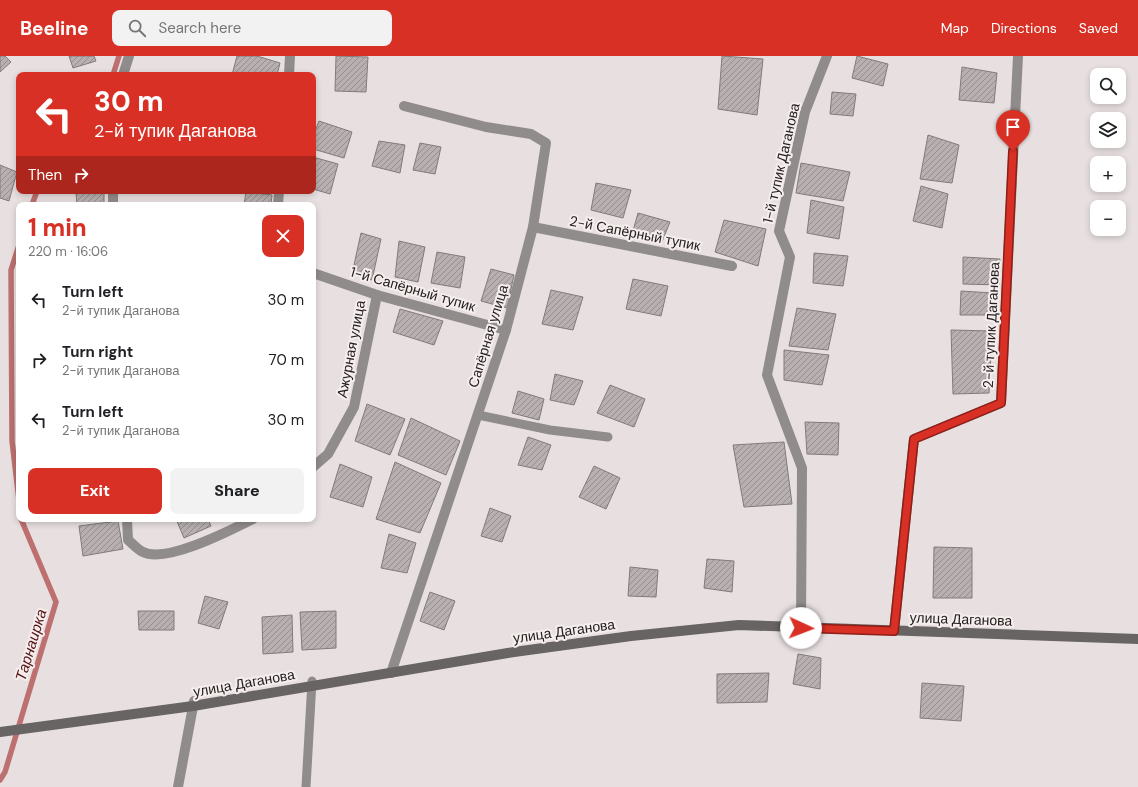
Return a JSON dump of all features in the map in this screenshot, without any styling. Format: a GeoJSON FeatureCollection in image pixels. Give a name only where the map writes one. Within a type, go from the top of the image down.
{"type":"FeatureCollection","features":[{"type":"Feature","properties":{"kind":"main road","name":"улица Даганова"},"geometry":{"type":"LineString","coordinates":[[3,729],[194,704],[392,670],[513,647],[631,631],[739,621],[801,626],[1138,635]]}},
{"type":"Feature","properties":{"kind":"main road","name":"улица Даганова"},"geometry":{"type":"LineString","coordinates":[[894,629],[1138,639]]}},
{"type":"Feature","properties":{"kind":"street"},"geometry":{"type":"LineString","coordinates":[[124,72],[129,56]]}},
{"type":"Feature","properties":{"kind":"street"},"geometry":{"type":"LineString","coordinates":[[289,72],[290,56]]}},
{"type":"Feature","properties":{"kind":"street","name":"1-й тупик Даганова"},"geometry":{"type":"LineString","coordinates":[[801,626],[802,468],[767,375],[790,257],[779,231],[805,112],[827,56]]}},
{"type":"Feature","properties":{"kind":"street","name":"2-й тупик Даганова"},"geometry":{"type":"LineString","coordinates":[[894,629],[914,439],[1001,403],[1018,56]]}},
{"type":"Feature","properties":{"kind":"street","name":"Сапёрная улица"},"geometry":{"type":"LineString","coordinates":[[392,670],[506,330],[533,227],[546,143],[531,134],[486,127],[404,106]]}},
{"type":"Feature","properties":{"kind":"street","name":"2-й Сапёрный тупик"},"geometry":{"type":"LineString","coordinates":[[533,227],[732,266]]}},
{"type":"Feature","properties":{"kind":"street","name":"1-й Сапёрный тупик"},"geometry":{"type":"LineString","coordinates":[[316,274],[377,295],[506,330]]}},
{"type":"Feature","properties":{"kind":"street","name":"Ажурная улица"},"geometry":{"type":"LineString","coordinates":[[316,464],[328,454],[354,407],[377,295]]}},
{"type":"Feature","properties":{"kind":"street"},"geometry":{"type":"LineString","coordinates":[[127,522],[128,540],[144,552],[168,553],[214,539],[247,522]]}},
{"type":"Feature","properties":{"kind":"street"},"geometry":{"type":"LineString","coordinates":[[178,787],[194,704]]}},
{"type":"Feature","properties":{"kind":"lane"},"geometry":{"type":"LineString","coordinates":[[478,415],[550,430],[608,437]]}},
{"type":"Feature","properties":{"kind":"lane"},"geometry":{"type":"LineString","coordinates":[[306,787],[312,684]]}},
{"type":"Feature","properties":{"kind":"building"},"geometry":{"type":"Polygon","coordinates":[[[0,56],[5,56],[11,62],[0,72],[0,56]]]}},
{"type":"Feature","properties":{"kind":"building"},"geometry":{"type":"Polygon","coordinates":[[[69,56],[94,56],[96,61],[73,68],[69,56]]]}},
{"type":"Feature","properties":{"kind":"building"},"geometry":{"type":"Polygon","coordinates":[[[237,56],[257,56],[280,63],[278,72],[233,72],[237,56]]]}},
{"type":"Feature","properties":{"kind":"building"},"geometry":{"type":"Polygon","coordinates":[[[336,56],[368,57],[366,92],[335,91],[336,56]]]}},
{"type":"Feature","properties":{"kind":"building"},"geometry":{"type":"Polygon","coordinates":[[[722,56],[763,59],[757,115],[718,109],[722,56]]]}},
{"type":"Feature","properties":{"kind":"building"},"geometry":{"type":"Polygon","coordinates":[[[857,56],[888,64],[883,86],[852,78],[857,56]]]}},
{"type":"Feature","properties":{"kind":"building"},"geometry":{"type":"Polygon","coordinates":[[[962,67],[997,73],[994,103],[959,100],[962,67]]]}},
{"type":"Feature","properties":{"kind":"building"},"geometry":{"type":"Polygon","coordinates":[[[832,92],[856,94],[853,116],[830,114],[832,92]]]}},
{"type":"Feature","properties":{"kind":"building"},"geometry":{"type":"Polygon","coordinates":[[[319,121],[352,132],[344,158],[316,150],[316,128],[319,121]]]}},
{"type":"Feature","properties":{"kind":"building"},"geometry":{"type":"Polygon","coordinates":[[[928,135],[959,145],[952,183],[920,179],[928,135]]]}},
{"type":"Feature","properties":{"kind":"building"},"geometry":{"type":"Polygon","coordinates":[[[379,141],[405,145],[400,173],[372,166],[379,141]]]}},
{"type":"Feature","properties":{"kind":"building"},"geometry":{"type":"Polygon","coordinates":[[[420,143],[441,147],[435,174],[413,170],[420,143]]]}},
{"type":"Feature","properties":{"kind":"building"},"geometry":{"type":"Polygon","coordinates":[[[316,158],[338,164],[330,194],[316,190],[316,158]]]}},
{"type":"Feature","properties":{"kind":"building"},"geometry":{"type":"Polygon","coordinates":[[[801,163],[850,172],[843,201],[796,193],[801,163]]]}},
{"type":"Feature","properties":{"kind":"building"},"geometry":{"type":"Polygon","coordinates":[[[0,165],[16,172],[16,176],[9,201],[0,198],[0,165]]]}},
{"type":"Feature","properties":{"kind":"building"},"geometry":{"type":"Polygon","coordinates":[[[596,183],[631,190],[623,218],[591,210],[596,183]]]}},
{"type":"Feature","properties":{"kind":"building"},"geometry":{"type":"Polygon","coordinates":[[[921,186],[948,194],[942,228],[913,221],[921,186]]]}},
{"type":"Feature","properties":{"kind":"building"},"geometry":{"type":"Polygon","coordinates":[[[76,194],[104,194],[104,202],[77,202],[76,194]]]}},
{"type":"Feature","properties":{"kind":"building"},"geometry":{"type":"Polygon","coordinates":[[[246,194],[272,195],[271,202],[244,202],[246,194]]]}},
{"type":"Feature","properties":{"kind":"building"},"geometry":{"type":"Polygon","coordinates":[[[811,200],[844,207],[839,239],[807,233],[811,200]]]}},
{"type":"Feature","properties":{"kind":"building"},"geometry":{"type":"Polygon","coordinates":[[[638,213],[670,222],[661,244],[631,238],[638,213]]]}},
{"type":"Feature","properties":{"kind":"building"},"geometry":{"type":"Polygon","coordinates":[[[724,220],[766,229],[758,266],[715,252],[724,220]]]}},
{"type":"Feature","properties":{"kind":"building"},"geometry":{"type":"Polygon","coordinates":[[[361,233],[381,239],[372,280],[352,274],[361,233]]]}},
{"type":"Feature","properties":{"kind":"building"},"geometry":{"type":"Polygon","coordinates":[[[399,241],[425,247],[418,282],[395,277],[399,241]]]}},
{"type":"Feature","properties":{"kind":"building"},"geometry":{"type":"Polygon","coordinates":[[[437,252],[465,257],[460,288],[431,283],[437,252]]]}},
{"type":"Feature","properties":{"kind":"building"},"geometry":{"type":"Polygon","coordinates":[[[814,253],[848,256],[843,286],[813,283],[814,253]]]}},
{"type":"Feature","properties":{"kind":"building"},"geometry":{"type":"Polygon","coordinates":[[[963,257],[1000,259],[999,285],[963,284],[963,257]]]}},
{"type":"Feature","properties":{"kind":"building"},"geometry":{"type":"Polygon","coordinates":[[[491,269],[514,275],[507,308],[481,301],[491,269]]]}},
{"type":"Feature","properties":{"kind":"building"},"geometry":{"type":"Polygon","coordinates":[[[633,279],[668,286],[661,316],[626,309],[633,279]]]}},
{"type":"Feature","properties":{"kind":"building"},"geometry":{"type":"Polygon","coordinates":[[[551,290],[583,297],[573,330],[542,324],[551,290]]]}},
{"type":"Feature","properties":{"kind":"building"},"geometry":{"type":"Polygon","coordinates":[[[961,291],[993,293],[991,315],[960,315],[961,291]]]}},
{"type":"Feature","properties":{"kind":"building"},"geometry":{"type":"Polygon","coordinates":[[[797,308],[836,314],[828,350],[789,346],[797,308]]]}},
{"type":"Feature","properties":{"kind":"building"},"geometry":{"type":"Polygon","coordinates":[[[400,309],[443,321],[434,345],[393,332],[400,309]]]}},
{"type":"Feature","properties":{"kind":"building"},"geometry":{"type":"Polygon","coordinates":[[[951,330],[992,331],[989,393],[953,394],[951,330]]]}},
{"type":"Feature","properties":{"kind":"building"},"geometry":{"type":"Polygon","coordinates":[[[784,350],[829,355],[822,385],[784,380],[784,350]]]}},
{"type":"Feature","properties":{"kind":"building"},"geometry":{"type":"Polygon","coordinates":[[[555,374],[583,381],[574,405],[550,400],[555,374]]]}},
{"type":"Feature","properties":{"kind":"building"},"geometry":{"type":"Polygon","coordinates":[[[610,385],[645,399],[634,427],[597,413],[610,385]]]}},
{"type":"Feature","properties":{"kind":"building"},"geometry":{"type":"Polygon","coordinates":[[[518,391],[544,399],[539,420],[512,413],[518,391]]]}},
{"type":"Feature","properties":{"kind":"building"},"geometry":{"type":"Polygon","coordinates":[[[367,404],[405,419],[390,455],[355,441],[367,404]]]}},
{"type":"Feature","properties":{"kind":"building"},"geometry":{"type":"Polygon","coordinates":[[[411,418],[460,441],[446,475],[398,455],[411,418]]]}},
{"type":"Feature","properties":{"kind":"building"},"geometry":{"type":"Polygon","coordinates":[[[805,422],[839,423],[838,455],[807,454],[805,422]]]}},
{"type":"Feature","properties":{"kind":"building"},"geometry":{"type":"Polygon","coordinates":[[[528,437],[551,445],[542,470],[518,465],[528,437]]]}},
{"type":"Feature","properties":{"kind":"building"},"geometry":{"type":"Polygon","coordinates":[[[784,442],[792,504],[744,507],[733,445],[784,442]]]}},
{"type":"Feature","properties":{"kind":"building"},"geometry":{"type":"Polygon","coordinates":[[[395,462],[441,483],[420,533],[376,519],[395,462]]]}},
{"type":"Feature","properties":{"kind":"building"},"geometry":{"type":"Polygon","coordinates":[[[340,464],[372,477],[363,507],[330,497],[340,464]]]}},
{"type":"Feature","properties":{"kind":"building"},"geometry":{"type":"Polygon","coordinates":[[[594,466],[620,478],[606,509],[579,497],[594,466]]]}},
{"type":"Feature","properties":{"kind":"building"},"geometry":{"type":"Polygon","coordinates":[[[490,508],[511,516],[502,542],[481,536],[490,508]]]}},
{"type":"Feature","properties":{"kind":"building"},"geometry":{"type":"Polygon","coordinates":[[[118,522],[123,549],[83,556],[79,526],[118,522]]]}},
{"type":"Feature","properties":{"kind":"building"},"geometry":{"type":"Polygon","coordinates":[[[177,522],[209,522],[211,526],[184,538],[177,522]]]}},
{"type":"Feature","properties":{"kind":"building"},"geometry":{"type":"Polygon","coordinates":[[[389,534],[416,543],[407,573],[381,568],[389,534]]]}},
{"type":"Feature","properties":{"kind":"building"},"geometry":{"type":"Polygon","coordinates":[[[934,547],[972,548],[972,598],[933,598],[934,547]]]}},
{"type":"Feature","properties":{"kind":"building"},"geometry":{"type":"Polygon","coordinates":[[[707,559],[734,561],[732,592],[704,588],[707,559]]]}},
{"type":"Feature","properties":{"kind":"building"},"geometry":{"type":"Polygon","coordinates":[[[630,567],[658,570],[656,597],[628,596],[630,567]]]}},
{"type":"Feature","properties":{"kind":"building"},"geometry":{"type":"Polygon","coordinates":[[[430,592],[455,601],[444,630],[420,621],[430,592]]]}},
{"type":"Feature","properties":{"kind":"building"},"geometry":{"type":"Polygon","coordinates":[[[205,596],[228,602],[219,629],[198,623],[205,596]]]}},
{"type":"Feature","properties":{"kind":"building"},"geometry":{"type":"Polygon","coordinates":[[[138,611],[174,611],[174,630],[139,630],[138,611]]]}},
{"type":"Feature","properties":{"kind":"building"},"geometry":{"type":"Polygon","coordinates":[[[336,611],[336,648],[302,650],[300,612],[336,611]]]}},
{"type":"Feature","properties":{"kind":"building"},"geometry":{"type":"Polygon","coordinates":[[[292,615],[293,652],[263,654],[262,617],[292,615]]]}},
{"type":"Feature","properties":{"kind":"building"},"geometry":{"type":"Polygon","coordinates":[[[798,654],[821,658],[820,689],[793,684],[798,654]]]}},
{"type":"Feature","properties":{"kind":"building"},"geometry":{"type":"Polygon","coordinates":[[[769,673],[767,702],[717,703],[717,674],[769,673]]]}},
{"type":"Feature","properties":{"kind":"building"},"geometry":{"type":"Polygon","coordinates":[[[922,683],[964,686],[961,721],[920,718],[922,683]]]}},
{"type":"Feature","properties":{"kind":"waterway","name":"Тарнаирка"},"geometry":{"type":"LineString","coordinates":[[114,72],[119,56]]}},
{"type":"Feature","properties":{"kind":"waterway","name":"Тарнаирка"},"geometry":{"type":"LineString","coordinates":[[33,202],[36,194]]}},
{"type":"Feature","properties":{"kind":"waterway","name":"Тарнаирка"},"geometry":{"type":"LineString","coordinates":[[16,254],[11,270],[12,441],[16,475]]}},
{"type":"Feature","properties":{"kind":"waterway","name":"Тарнаирка"},"geometry":{"type":"LineString","coordinates":[[0,780],[5,772],[56,602],[22,522]]}},
{"type":"Feature","properties":{"kind":"route"},"geometry":{"type":"LineString","coordinates":[[801,628],[894,631],[914,439],[1001,403],[1013,151]]}}]}
